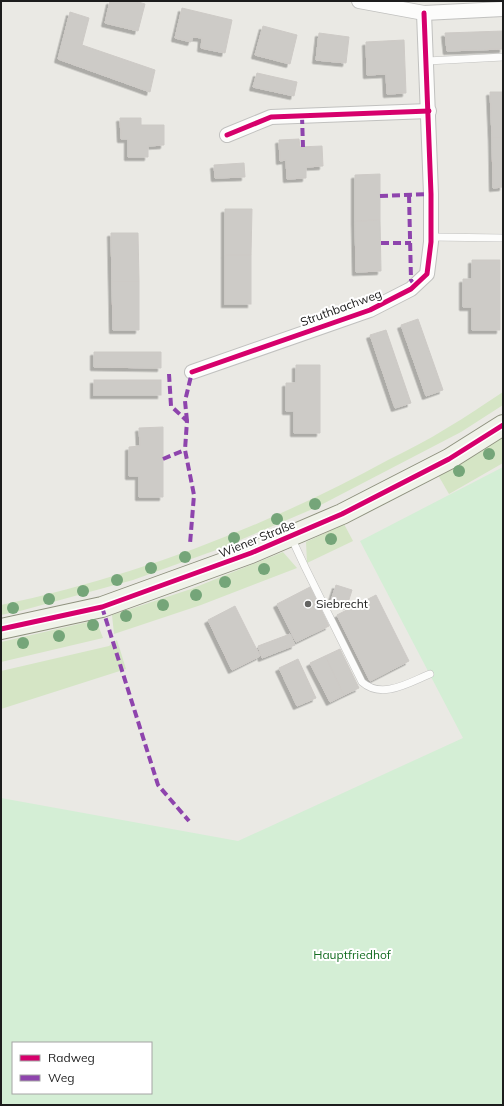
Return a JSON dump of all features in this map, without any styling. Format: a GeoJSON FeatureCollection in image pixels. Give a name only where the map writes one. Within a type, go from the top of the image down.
{"type":"FeatureCollection","features":[{"type":"Feature","properties":{"kind":"main road","name":"Wiener Straße"},"geometry":{"type":"LineString","coordinates":[[1,629],[102,607],[251,553],[342,514],[443,462],[503,425]]}},
{"type":"Feature","properties":{"kind":"street"},"geometry":{"type":"LineString","coordinates":[[359,1],[424,13],[503,9]]}},
{"type":"Feature","properties":{"kind":"street","name":"Struthbachweg"},"geometry":{"type":"LineString","coordinates":[[192,372],[370,310],[411,289],[427,274],[431,237],[429,111],[424,13]]}},
{"type":"Feature","properties":{"kind":"street"},"geometry":{"type":"LineString","coordinates":[[227,135],[271,117],[429,111]]}},
{"type":"Feature","properties":{"kind":"lane"},"geometry":{"type":"LineString","coordinates":[[427,60],[503,58]]}},
{"type":"Feature","properties":{"kind":"lane"},"geometry":{"type":"LineString","coordinates":[[431,237],[503,238]]}},
{"type":"Feature","properties":{"kind":"lane"},"geometry":{"type":"LineString","coordinates":[[291,536],[362,682],[368,687],[377,690],[388,690],[405,685],[430,674]]}},
{"type":"Feature","properties":{"kind":"green space"},"geometry":{"type":"Polygon","coordinates":[[[503,392],[503,405],[461,432],[315,508],[219,549],[133,580],[1,615],[1,605],[101,580],[200,547],[248,528],[342,484],[425,441],[503,392]]]}},
{"type":"Feature","properties":{"kind":"green space"},"geometry":{"type":"Polygon","coordinates":[[[503,437],[503,463],[449,494],[438,475],[503,437]]]}},
{"type":"Feature","properties":{"kind":"green space","name":"Hauptfriedhof"},"geometry":{"type":"Polygon","coordinates":[[[503,467],[503,1105],[1,1105],[1,798],[238,841],[463,738],[360,541],[503,467]]]}},
{"type":"Feature","properties":{"kind":"green space"},"geometry":{"type":"Polygon","coordinates":[[[344,524],[353,541],[307,563],[306,542],[344,524]]]}},
{"type":"Feature","properties":{"kind":"green space"},"geometry":{"type":"Polygon","coordinates":[[[283,552],[297,568],[201,605],[114,634],[112,615],[191,589],[283,552]]]}},
{"type":"Feature","properties":{"kind":"green space"},"geometry":{"type":"Polygon","coordinates":[[[96,620],[103,638],[1,662],[1,642],[96,620]]]}},
{"type":"Feature","properties":{"kind":"green space"},"geometry":{"type":"Polygon","coordinates":[[[117,640],[126,669],[1,709],[1,671],[109,646],[117,640]]]}},
{"type":"Feature","properties":{"kind":"building"},"geometry":{"type":"Polygon","coordinates":[[[110,1],[135,1],[145,4],[138,31],[105,23],[110,1]]]}},
{"type":"Feature","properties":{"kind":"building"},"geometry":{"type":"Polygon","coordinates":[[[182,8],[232,20],[225,53],[201,48],[202,38],[193,37],[191,42],[175,38],[182,8]]]}},
{"type":"Feature","properties":{"kind":"building"},"geometry":{"type":"Polygon","coordinates":[[[70,12],[89,18],[82,45],[155,70],[150,92],[58,59],[70,12]]]}},
{"type":"Feature","properties":{"kind":"building"},"geometry":{"type":"Polygon","coordinates":[[[263,26],[297,35],[290,64],[255,55],[263,26]]]}},
{"type":"Feature","properties":{"kind":"building"},"geometry":{"type":"Polygon","coordinates":[[[503,31],[503,49],[447,51],[445,33],[503,31]]]}},
{"type":"Feature","properties":{"kind":"building"},"geometry":{"type":"Polygon","coordinates":[[[319,33],[349,37],[346,63],[316,60],[319,33]]]}},
{"type":"Feature","properties":{"kind":"building"},"geometry":{"type":"Polygon","coordinates":[[[404,40],[406,93],[387,94],[386,74],[367,75],[366,42],[404,40]]]}},
{"type":"Feature","properties":{"kind":"building"},"geometry":{"type":"Polygon","coordinates":[[[257,73],[297,82],[294,96],[253,87],[257,73]]]}},
{"type":"Feature","properties":{"kind":"building"},"geometry":{"type":"Polygon","coordinates":[[[490,92],[503,92],[503,137],[492,137],[490,92]]]}},
{"type":"Feature","properties":{"kind":"building"},"geometry":{"type":"Polygon","coordinates":[[[120,118],[141,118],[141,125],[164,125],[164,145],[148,146],[148,157],[128,157],[128,139],[121,139],[120,118]]]}},
{"type":"Feature","properties":{"kind":"building"},"geometry":{"type":"Polygon","coordinates":[[[492,137],[503,137],[503,187],[493,188],[492,137]]]}},
{"type":"Feature","properties":{"kind":"building"},"geometry":{"type":"Polygon","coordinates":[[[299,139],[300,147],[322,146],[323,166],[306,167],[306,178],[287,179],[286,160],[280,161],[279,140],[299,139]]]}},
{"type":"Feature","properties":{"kind":"building"},"geometry":{"type":"Polygon","coordinates":[[[244,163],[245,177],[215,178],[214,165],[244,163]]]}},
{"type":"Feature","properties":{"kind":"building"},"geometry":{"type":"Polygon","coordinates":[[[380,174],[380,220],[355,221],[355,175],[380,174]]]}},
{"type":"Feature","properties":{"kind":"building"},"geometry":{"type":"Polygon","coordinates":[[[225,209],[252,209],[251,255],[225,255],[225,209]]]}},
{"type":"Feature","properties":{"kind":"building"},"geometry":{"type":"Polygon","coordinates":[[[380,220],[381,271],[356,272],[355,221],[380,220]]]}},
{"type":"Feature","properties":{"kind":"building"},"geometry":{"type":"Polygon","coordinates":[[[111,233],[138,233],[139,281],[112,281],[111,233]]]}},
{"type":"Feature","properties":{"kind":"building"},"geometry":{"type":"Polygon","coordinates":[[[225,255],[251,255],[251,304],[225,304],[225,255]]]}},
{"type":"Feature","properties":{"kind":"building"},"geometry":{"type":"Polygon","coordinates":[[[472,260],[500,260],[500,330],[472,330],[472,307],[463,307],[463,279],[472,279],[472,260]]]}},
{"type":"Feature","properties":{"kind":"building"},"geometry":{"type":"Polygon","coordinates":[[[112,281],[139,281],[139,330],[113,330],[112,281]]]}},
{"type":"Feature","properties":{"kind":"building"},"geometry":{"type":"Polygon","coordinates":[[[418,319],[443,390],[426,396],[401,325],[418,319]]]}},
{"type":"Feature","properties":{"kind":"building"},"geometry":{"type":"Polygon","coordinates":[[[386,330],[411,403],[395,408],[370,335],[386,330]]]}},
{"type":"Feature","properties":{"kind":"building"},"geometry":{"type":"Polygon","coordinates":[[[94,352],[161,352],[161,368],[94,367],[94,352]]]}},
{"type":"Feature","properties":{"kind":"building"},"geometry":{"type":"Polygon","coordinates":[[[296,365],[320,365],[320,433],[294,433],[294,411],[286,411],[286,383],[296,383],[296,365]]]}},
{"type":"Feature","properties":{"kind":"building"},"geometry":{"type":"Polygon","coordinates":[[[94,380],[161,380],[161,395],[94,395],[94,380]]]}},
{"type":"Feature","properties":{"kind":"building"},"geometry":{"type":"Polygon","coordinates":[[[163,427],[163,497],[139,497],[139,476],[129,476],[129,447],[140,446],[139,428],[163,427]]]}},
{"type":"Feature","properties":{"kind":"building"},"geometry":{"type":"Polygon","coordinates":[[[336,585],[352,590],[347,606],[331,601],[336,585]]]}},
{"type":"Feature","properties":{"kind":"building"},"geometry":{"type":"Polygon","coordinates":[[[310,587],[329,626],[296,642],[277,604],[310,587]]]}},
{"type":"Feature","properties":{"kind":"building"},"geometry":{"type":"Polygon","coordinates":[[[376,595],[409,661],[370,681],[337,615],[376,595]]]}},
{"type":"Feature","properties":{"kind":"building"},"geometry":{"type":"Polygon","coordinates":[[[235,606],[260,656],[232,670],[208,620],[235,606]]]}},
{"type":"Feature","properties":{"kind":"building"},"geometry":{"type":"Polygon","coordinates":[[[290,634],[295,645],[262,658],[258,646],[290,634]]]}},
{"type":"Feature","properties":{"kind":"building"},"geometry":{"type":"Polygon","coordinates":[[[340,649],[359,688],[344,695],[325,656],[340,649]]]}},
{"type":"Feature","properties":{"kind":"building"},"geometry":{"type":"Polygon","coordinates":[[[325,656],[344,695],[330,702],[310,663],[325,656]]]}},
{"type":"Feature","properties":{"kind":"building"},"geometry":{"type":"Polygon","coordinates":[[[298,659],[316,698],[297,706],[279,668],[298,659]]]}},
{"type":"Feature","properties":{"kind":"marked path"},"geometry":{"type":"LineString","coordinates":[[302,116],[303,147]]}},
{"type":"Feature","properties":{"kind":"marked path"},"geometry":{"type":"LineString","coordinates":[[380,196],[431,194]]}},
{"type":"Feature","properties":{"kind":"marked path"},"geometry":{"type":"LineString","coordinates":[[409,195],[411,280],[415,286]]}},
{"type":"Feature","properties":{"kind":"marked path"},"geometry":{"type":"LineString","coordinates":[[381,243],[411,243]]}},
{"type":"Feature","properties":{"kind":"marked path"},"geometry":{"type":"LineString","coordinates":[[187,421],[185,401],[192,372]]}},
{"type":"Feature","properties":{"kind":"marked path"},"geometry":{"type":"LineString","coordinates":[[169,374],[171,406],[187,421],[185,450],[194,495],[190,544]]}},
{"type":"Feature","properties":{"kind":"marked path"},"geometry":{"type":"LineString","coordinates":[[163,459],[185,450]]}},
{"type":"Feature","properties":{"kind":"marked path"},"geometry":{"type":"LineString","coordinates":[[102,607],[158,785],[189,821]]}},
{"type":"Feature","properties":{"kind":"cycle path"},"geometry":{"type":"LineString","coordinates":[[192,372],[370,310],[411,289],[427,274],[431,242],[431,194],[424,13]]}},
{"type":"Feature","properties":{"kind":"cycle path"},"geometry":{"type":"LineString","coordinates":[[227,135],[271,117],[429,111]]}},
{"type":"Feature","properties":{"kind":"cycle path"},"geometry":{"type":"LineString","coordinates":[[1,629],[102,607],[251,553],[342,514],[449,459],[503,425]]}},
{"type":"Feature","properties":{"kind":"place","name":"Siebrecht"},"geometry":{"type":"Point","coordinates":[308,604]}}]}
